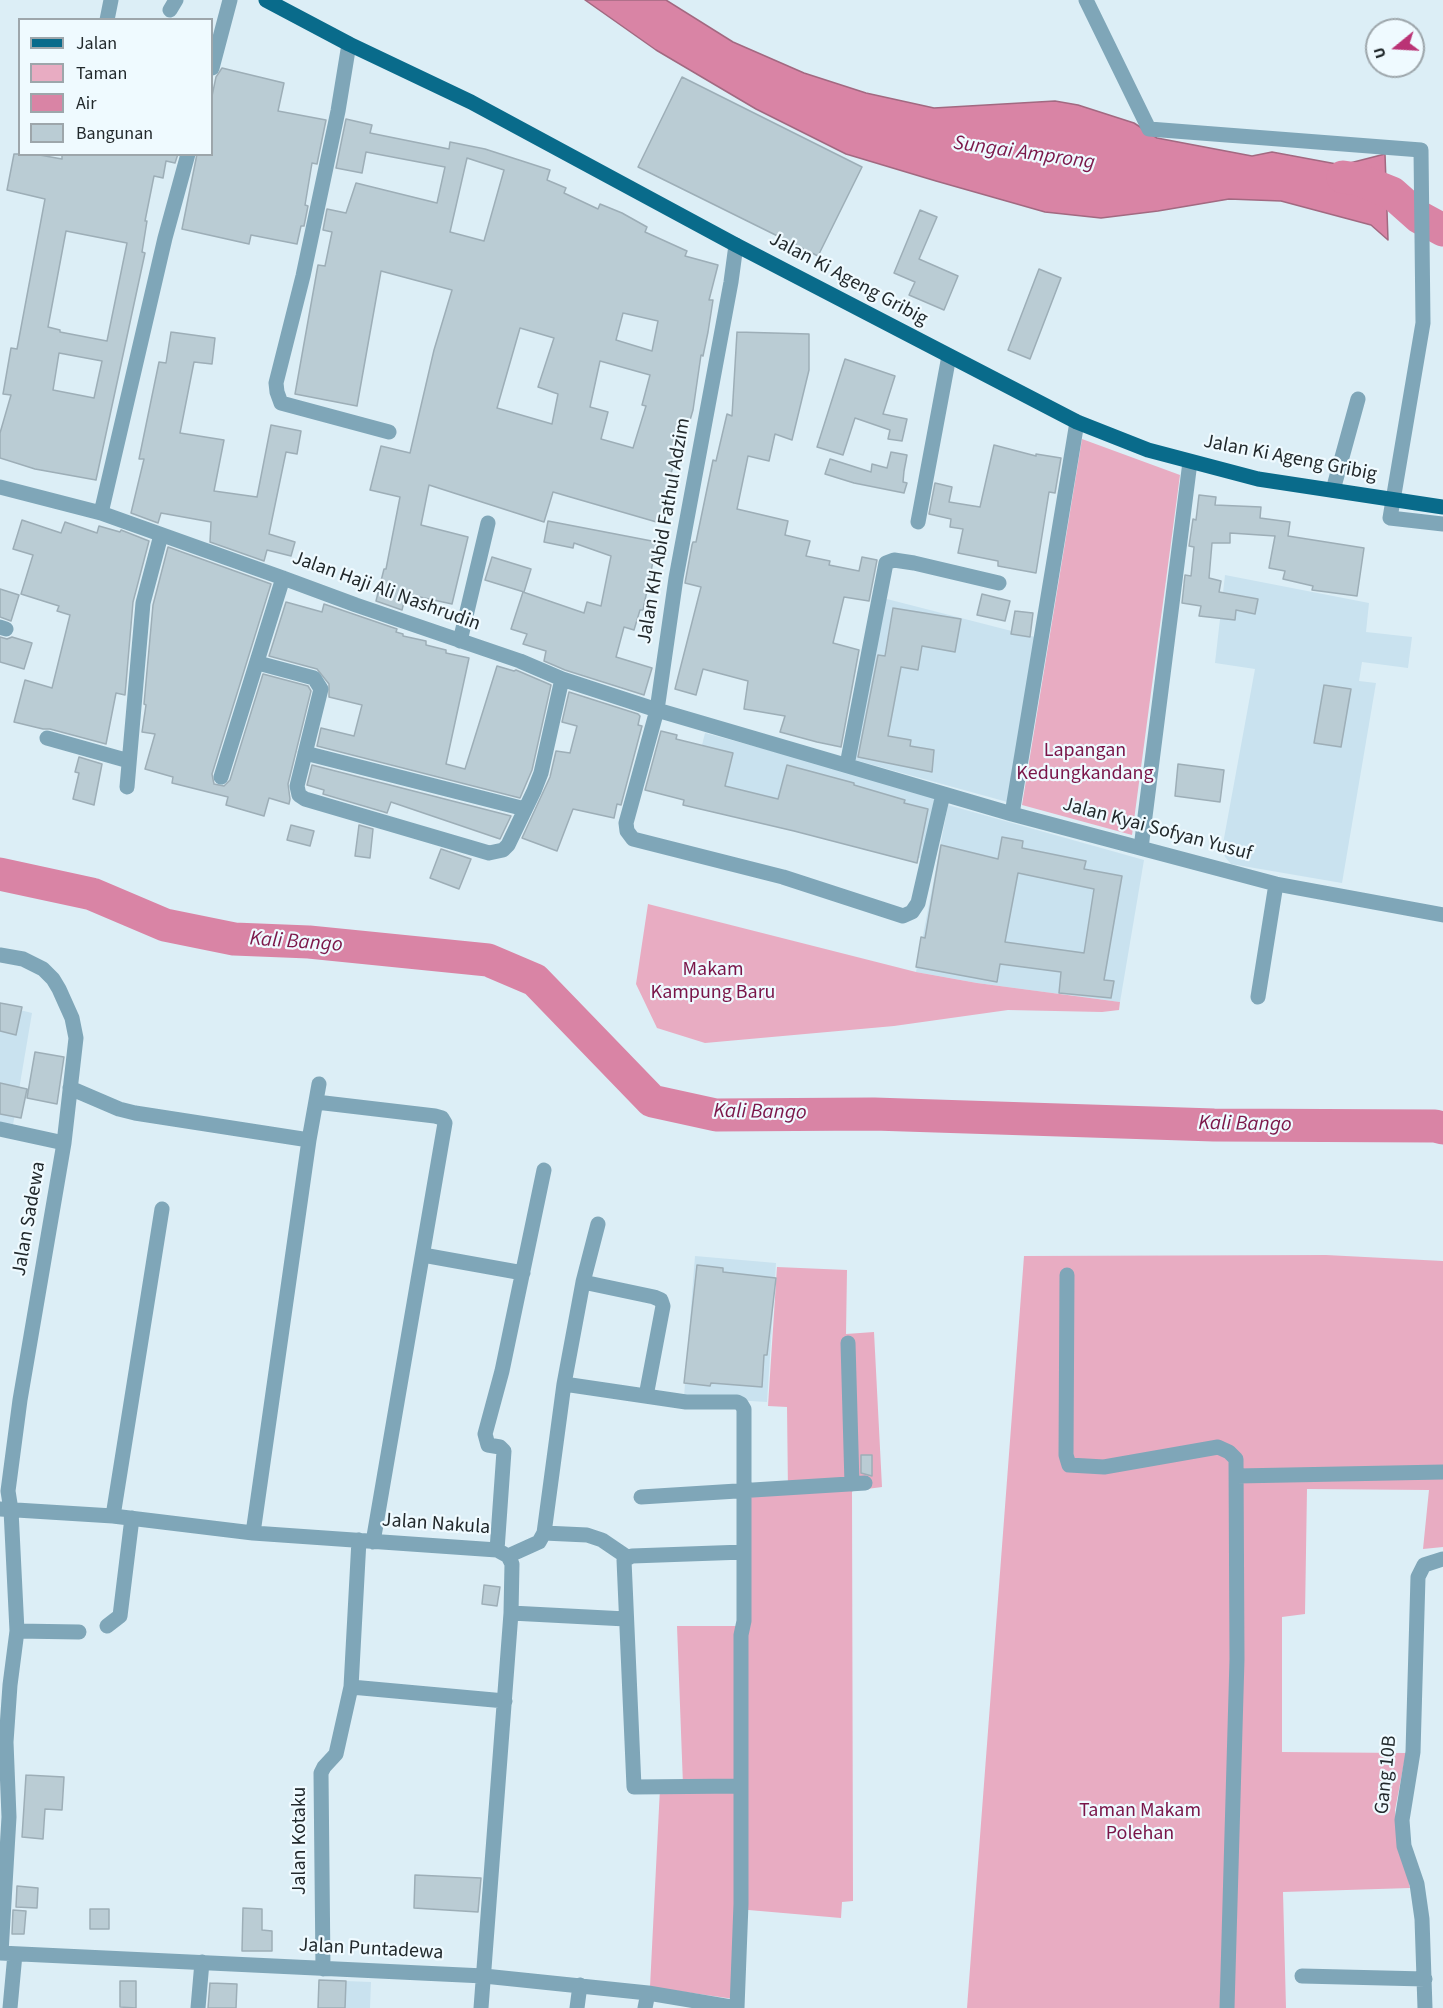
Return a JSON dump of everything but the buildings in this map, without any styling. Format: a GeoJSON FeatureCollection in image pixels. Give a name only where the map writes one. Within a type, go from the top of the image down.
{"type":"FeatureCollection","features":[{"type":"Feature","properties":{"kind":"main road","name":"Jalan Ki Ageng Gribig"},"geometry":{"type":"LineString","coordinates":[[266,0],[349,44],[471,102],[736,245],[1077,422],[1148,450],[1258,479],[1443,507]]}},
{"type":"Feature","properties":{"kind":"street"},"geometry":{"type":"LineString","coordinates":[[107,18],[111,0]]}},
{"type":"Feature","properties":{"kind":"street"},"geometry":{"type":"LineString","coordinates":[[213,64],[230,0]]}},
{"type":"Feature","properties":{"kind":"street"},"geometry":{"type":"LineString","coordinates":[[1086,0],[1149,129],[1421,150],[1424,322],[1390,518],[1443,524]]}},
{"type":"Feature","properties":{"kind":"street"},"geometry":{"type":"LineString","coordinates":[[349,44],[338,111],[303,276],[276,383],[281,403],[389,432]]}},
{"type":"Feature","properties":{"kind":"street"},"geometry":{"type":"LineString","coordinates":[[101,513],[165,237],[187,156]]}},
{"type":"Feature","properties":{"kind":"street","name":"Jalan KH Abid Fathul Adzim"},"geometry":{"type":"LineString","coordinates":[[736,245],[676,578],[657,710],[626,823],[627,831],[633,839],[783,877],[903,916],[912,912],[918,903],[943,794]]}},
{"type":"Feature","properties":{"kind":"street"},"geometry":{"type":"LineString","coordinates":[[918,522],[949,356]]}},
{"type":"Feature","properties":{"kind":"street"},"geometry":{"type":"LineString","coordinates":[[1332,490],[1358,399]]}},
{"type":"Feature","properties":{"kind":"street"},"geometry":{"type":"LineString","coordinates":[[1012,814],[1077,422]]}},
{"type":"Feature","properties":{"kind":"street"},"geometry":{"type":"LineString","coordinates":[[1141,848],[1190,462]]}},
{"type":"Feature","properties":{"kind":"street","name":"Jalan Haji Ali Nashrudin"},"geometry":{"type":"LineString","coordinates":[[0,487],[101,513],[356,605],[520,661],[562,679],[657,710]]}},
{"type":"Feature","properties":{"kind":"street"},"geometry":{"type":"LineString","coordinates":[[460,641],[488,523]]}},
{"type":"Feature","properties":{"kind":"street"},"geometry":{"type":"LineString","coordinates":[[127,787],[143,603],[160,535]]}},
{"type":"Feature","properties":{"kind":"street"},"geometry":{"type":"LineString","coordinates":[[846,765],[886,563],[894,560],[914,562],[999,583]]}},
{"type":"Feature","properties":{"kind":"street"},"geometry":{"type":"LineString","coordinates":[[221,777],[283,578]]}},
{"type":"Feature","properties":{"kind":"street"},"geometry":{"type":"LineString","coordinates":[[258,663],[314,678],[319,683],[320,694],[297,791],[299,795],[305,799],[489,853],[504,850],[508,845],[541,773],[562,679]]}},
{"type":"Feature","properties":{"kind":"street","name":"Jalan Kyai Sofyan Yusuf"},"geometry":{"type":"LineString","coordinates":[[657,710],[1012,814],[1276,884],[1443,915]]}},
{"type":"Feature","properties":{"kind":"street"},"geometry":{"type":"LineString","coordinates":[[47,738],[129,760]]}},
{"type":"Feature","properties":{"kind":"street"},"geometry":{"type":"LineString","coordinates":[[305,753],[525,809]]}},
{"type":"Feature","properties":{"kind":"street"},"geometry":{"type":"LineString","coordinates":[[1258,997],[1276,884]]}},
{"type":"Feature","properties":{"kind":"street"},"geometry":{"type":"LineString","coordinates":[[0,955],[22,959],[43,969],[59,989],[72,1018],[76,1038],[64,1143]]}},
{"type":"Feature","properties":{"kind":"street"},"geometry":{"type":"LineString","coordinates":[[253,1533],[319,1084]]}},
{"type":"Feature","properties":{"kind":"street"},"geometry":{"type":"LineString","coordinates":[[70,1088],[135,1113],[309,1140]]}},
{"type":"Feature","properties":{"kind":"street","name":"Jalan Kotaku"},"geometry":{"type":"LineString","coordinates":[[316,1102],[435,1116],[441,1118],[444,1123],[423,1255],[366,1541],[351,1687],[336,1754],[321,1773],[323,1969]]}},
{"type":"Feature","properties":{"kind":"street","name":"Jalan Sadewa"},"geometry":{"type":"LineString","coordinates":[[0,1129],[64,1143],[5,1509],[17,1631],[7,1651],[3,1742],[5,1953],[10,2008]]}},
{"type":"Feature","properties":{"kind":"street"},"geometry":{"type":"LineString","coordinates":[[544,1170],[502,1371],[485,1434],[488,1445],[500,1447],[504,1451],[502,1553],[539,1542],[544,1533],[564,1384],[583,1282],[598,1224]]}},
{"type":"Feature","properties":{"kind":"street"},"geometry":{"type":"LineString","coordinates":[[113,1516],[162,1209]]}},
{"type":"Feature","properties":{"kind":"street"},"geometry":{"type":"LineString","coordinates":[[423,1255],[523,1273]]}},
{"type":"Feature","properties":{"kind":"street"},"geometry":{"type":"LineString","coordinates":[[1067,1275],[1066,1455],[1069,1466],[1104,1467],[1218,1447],[1229,1452],[1236,1459],[1237,1659],[1227,2008]]}},
{"type":"Feature","properties":{"kind":"street"},"geometry":{"type":"LineString","coordinates":[[583,1282],[661,1300],[663,1306],[646,1396]]}},
{"type":"Feature","properties":{"kind":"street"},"geometry":{"type":"LineString","coordinates":[[641,1497],[858,1483],[848,1343]]}},
{"type":"Feature","properties":{"kind":"street"},"geometry":{"type":"LineString","coordinates":[[564,1384],[686,1402],[737,1402],[744,1409],[741,1904],[737,2008]]}},
{"type":"Feature","properties":{"kind":"street"},"geometry":{"type":"LineString","coordinates":[[1237,1476],[1443,1472]]}},
{"type":"Feature","properties":{"kind":"street","name":"Jalan Nakula"},"geometry":{"type":"LineString","coordinates":[[5,1509],[113,1516],[253,1533],[502,1553],[512,1564],[511,1613],[481,2008]]}},
{"type":"Feature","properties":{"kind":"street"},"geometry":{"type":"LineString","coordinates":[[107,1626],[117,1620],[122,1610],[132,1518]]}},
{"type":"Feature","properties":{"kind":"street"},"geometry":{"type":"LineString","coordinates":[[544,1533],[587,1535],[603,1540],[627,1557],[744,1552]]}},
{"type":"Feature","properties":{"kind":"street"},"geometry":{"type":"LineString","coordinates":[[627,1557],[624,1560],[634,1786],[741,1786]]}},
{"type":"Feature","properties":{"kind":"street","name":"Gang 10B"},"geometry":{"type":"LineString","coordinates":[[1425,2008],[1422,1919],[1417,1884],[1404,1845],[1402,1821],[1413,1752],[1418,1577],[1425,1565],[1443,1559]]}},
{"type":"Feature","properties":{"kind":"street"},"geometry":{"type":"LineString","coordinates":[[511,1613],[626,1619]]}},
{"type":"Feature","properties":{"kind":"street"},"geometry":{"type":"LineString","coordinates":[[17,1631],[79,1632]]}},
{"type":"Feature","properties":{"kind":"street"},"geometry":{"type":"LineString","coordinates":[[351,1687],[505,1701]]}},
{"type":"Feature","properties":{"kind":"street","name":"Jalan Puntadewa"},"geometry":{"type":"LineString","coordinates":[[5,1953],[484,1977],[580,1985],[646,2000],[737,2008]]}},
{"type":"Feature","properties":{"kind":"street"},"geometry":{"type":"LineString","coordinates":[[198,2008],[202,1962]]}},
{"type":"Feature","properties":{"kind":"street"},"geometry":{"type":"LineString","coordinates":[[1302,1976],[1425,1978]]}},
{"type":"Feature","properties":{"kind":"street"},"geometry":{"type":"LineString","coordinates":[[578,2008],[580,1985]]}},
{"type":"Feature","properties":{"kind":"shaded area"},"geometry":{"type":"Polygon","coordinates":[[[1225,575],[1369,603],[1366,632],[1412,637],[1408,668],[1362,662],[1359,681],[1376,683],[1342,883],[1231,864],[1225,857],[1222,849],[1255,669],[1215,663],[1225,575]]]}},
{"type":"Feature","properties":{"kind":"shaded area"},"geometry":{"type":"Polygon","coordinates":[[[883,598],[1035,637],[1011,803],[855,760],[883,598]]]}},
{"type":"Feature","properties":{"kind":"shaded area"},"geometry":{"type":"Polygon","coordinates":[[[705,733],[935,795],[923,859],[689,798],[705,733]]]}},
{"type":"Feature","properties":{"kind":"shaded area"},"geometry":{"type":"Polygon","coordinates":[[[948,805],[1144,860],[1120,1002],[977,983],[916,972],[948,805]]]}},
{"type":"Feature","properties":{"kind":"shaded area"},"geometry":{"type":"Polygon","coordinates":[[[0,1005],[32,1013],[13,1125],[0,1122],[0,1005]]]}},
{"type":"Feature","properties":{"kind":"shaded area"},"geometry":{"type":"Polygon","coordinates":[[[695,1256],[776,1263],[767,1402],[684,1397],[695,1256]]]}},
{"type":"Feature","properties":{"kind":"shaded area"},"geometry":{"type":"Polygon","coordinates":[[[319,1980],[371,1982],[370,2008],[318,2008],[319,1980]]]}},
{"type":"Feature","properties":{"kind":"green space","name":"Lapangan Kedungkandang"},"geometry":{"type":"Polygon","coordinates":[[[1082,439],[1180,475],[1132,835],[1022,805],[1082,439]]]}},
{"type":"Feature","properties":{"kind":"green space","name":"Makam Kampung Baru"},"geometry":{"type":"Polygon","coordinates":[[[648,904],[916,972],[977,983],[1120,1002],[1119,1010],[1102,1012],[1008,1010],[894,1026],[705,1043],[657,1028],[636,984],[648,904]]]}},
{"type":"Feature","properties":{"kind":"green space","name":"Taman Makam Polehan"},"geometry":{"type":"Polygon","coordinates":[[[1326,1255],[1443,1261],[1443,1547],[1423,1549],[1429,1490],[1307,1489],[1305,1614],[1282,1617],[1282,1752],[1406,1753],[1395,1810],[1397,1841],[1405,1863],[1410,1888],[1283,1892],[1286,2008],[967,2008],[1024,1256],[1326,1255]]]}},
{"type":"Feature","properties":{"kind":"green space"},"geometry":{"type":"Polygon","coordinates":[[[777,1267],[847,1270],[846,1334],[874,1332],[882,1487],[852,1491],[853,1901],[842,1902],[841,1918],[737,1909],[734,1999],[650,1987],[660,1788],[683,1785],[677,1626],[748,1626],[750,1497],[788,1492],[787,1407],[768,1406],[777,1267]]]}},
{"type":"Feature","properties":{"kind":"water"},"geometry":{"type":"Polygon","coordinates":[[[585,0],[666,0],[733,42],[804,73],[866,93],[934,108],[1055,101],[1078,105],[1134,123],[1157,138],[1252,156],[1272,152],[1342,165],[1385,154],[1388,240],[1371,225],[1281,201],[1229,199],[1101,218],[1045,212],[936,181],[846,154],[756,109],[656,50],[585,0]]]}},
{"type":"Feature","properties":{"kind":"waterway","name":"Sungai Amprong"},"geometry":{"type":"LineString","coordinates":[[1343,177],[1357,179],[1392,193],[1419,217],[1443,230]]}},
{"type":"Feature","properties":{"kind":"waterway","name":"Kali Bango"},"geometry":{"type":"LineString","coordinates":[[0,874],[92,894],[165,925],[234,939],[309,942],[488,960],[535,980],[652,1101],[716,1115],[874,1114],[1214,1125],[1435,1126],[1443,1128]]}}]}
